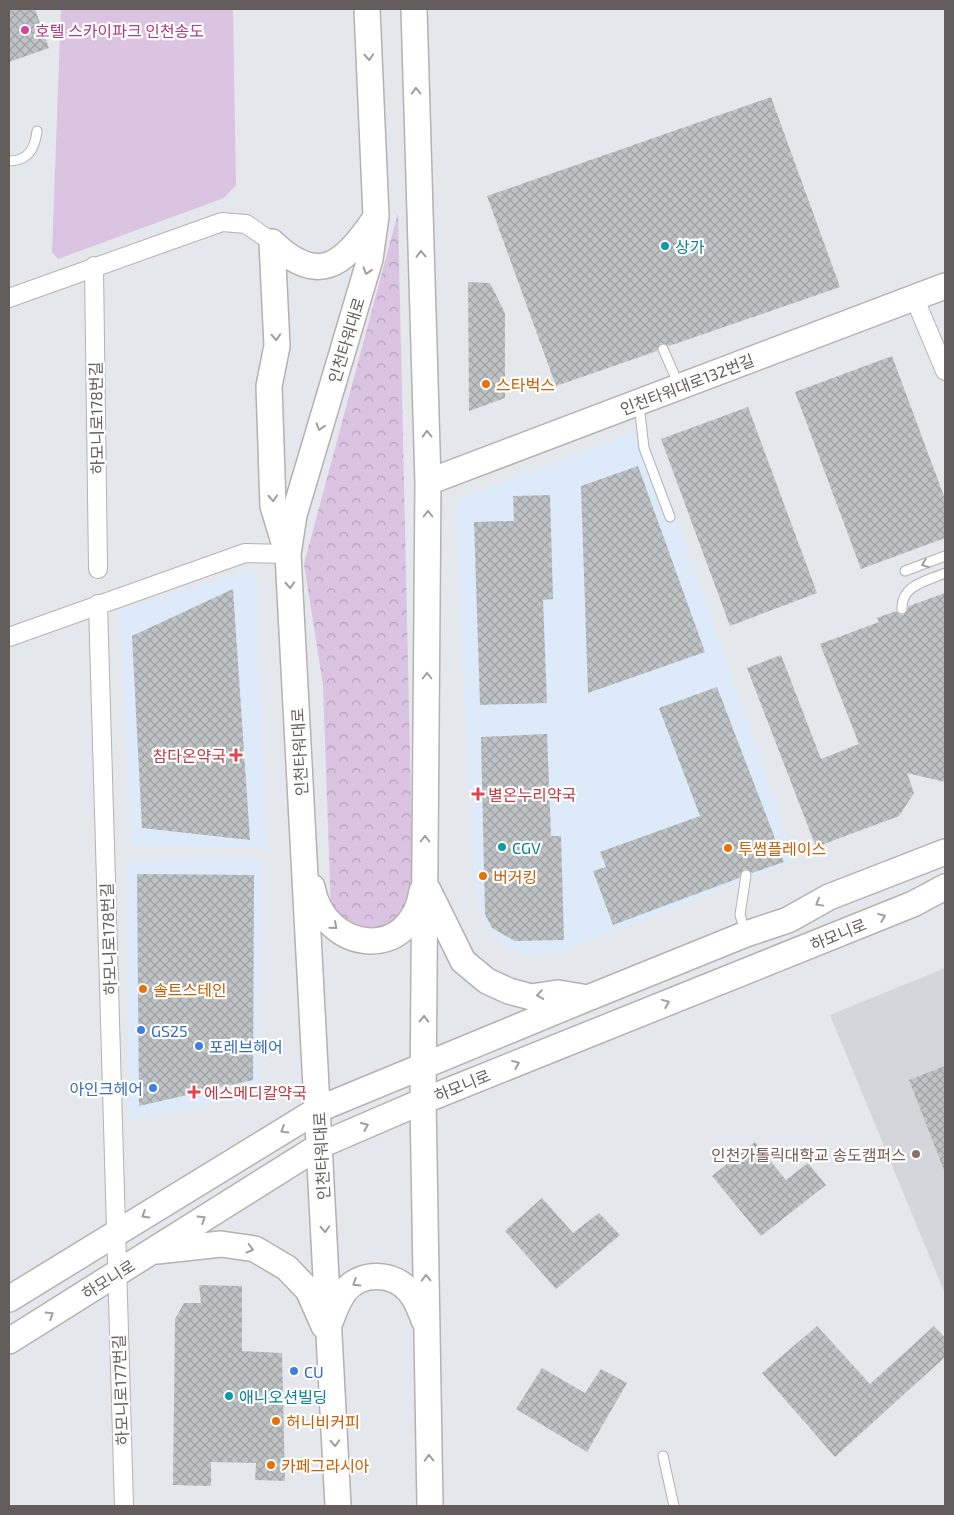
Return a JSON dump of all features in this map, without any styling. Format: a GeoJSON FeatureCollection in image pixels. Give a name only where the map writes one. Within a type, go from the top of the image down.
{"type":"FeatureCollection","features":[{"type":"Feature","properties":{"kind":"main road","name":"인천타워대로"},"geometry":{"type":"LineString","coordinates":[[338,1506],[319,1109],[288,554],[294,515],[370,259],[376,216],[367,9]]}},
{"type":"Feature","properties":{"kind":"main road"},"geometry":{"type":"LineString","coordinates":[[414,9],[428,482],[423,1101],[430,1506]]}},
{"type":"Feature","properties":{"kind":"main road"},"geometry":{"type":"LineString","coordinates":[[272,242],[289,258],[303,264],[324,267],[341,260],[358,244],[376,216]]}},
{"type":"Feature","properties":{"kind":"main road"},"geometry":{"type":"LineString","coordinates":[[272,242],[277,346],[270,386],[273,506],[288,554]]}},
{"type":"Feature","properties":{"kind":"main road"},"geometry":{"type":"LineString","coordinates":[[274,288],[280,274],[284,270],[288,267],[303,264]]}},
{"type":"Feature","properties":{"kind":"main road","name":"인천타워대로132번길"},"geometry":{"type":"LineString","coordinates":[[428,482],[945,286]]}},
{"type":"Feature","properties":{"kind":"main road"},"geometry":{"type":"LineString","coordinates":[[305,850],[313,892],[317,905],[325,917],[335,929],[351,938],[367,942],[381,941],[394,935],[407,923],[421,895],[426,877]]}},
{"type":"Feature","properties":{"kind":"main road","name":"하모니로"},"geometry":{"type":"LineString","coordinates":[[9,1299],[319,1109],[746,934],[788,920],[830,897],[945,852]]}},
{"type":"Feature","properties":{"kind":"main road"},"geometry":{"type":"LineString","coordinates":[[426,877],[463,961],[487,981],[508,991],[531,997],[558,992],[588,998]]}},
{"type":"Feature","properties":{"kind":"main road","name":"하모니로"},"geometry":{"type":"LineString","coordinates":[[9,1342],[320,1145],[423,1101],[913,904],[945,886]]}},
{"type":"Feature","properties":{"kind":"main road"},"geometry":{"type":"LineString","coordinates":[[150,1252],[221,1244],[255,1249],[286,1268],[308,1290],[330,1332]]}},
{"type":"Feature","properties":{"kind":"main road"},"geometry":{"type":"LineString","coordinates":[[330,1332],[339,1301],[352,1284],[360,1279],[378,1276],[396,1281],[410,1292],[427,1329]]}},
{"type":"Feature","properties":{"kind":"street"},"geometry":{"type":"LineString","coordinates":[[9,298],[94,266],[222,222],[246,224],[272,242]]}},
{"type":"Feature","properties":{"kind":"street","name":"하모니로178번길"},"geometry":{"type":"LineString","coordinates":[[94,266],[98,569]]}},
{"type":"Feature","properties":{"kind":"street"},"geometry":{"type":"LineString","coordinates":[[914,297],[945,371]]}},
{"type":"Feature","properties":{"kind":"street"},"geometry":{"type":"LineString","coordinates":[[9,637],[245,552],[288,554]]}},
{"type":"Feature","properties":{"kind":"street","name":"하모니로178번길"},"geometry":{"type":"LineString","coordinates":[[98,604],[117,1273]]}},
{"type":"Feature","properties":{"kind":"street","name":"하모니로177번길"},"geometry":{"type":"LineString","coordinates":[[117,1273],[124,1506]]}},
{"type":"Feature","properties":{"kind":"lane"},"geometry":{"type":"LineString","coordinates":[[9,161],[20,160],[26,157],[34,146],[38,131]]}},
{"type":"Feature","properties":{"kind":"lane"},"geometry":{"type":"LineString","coordinates":[[663,348],[680,388]]}},
{"type":"Feature","properties":{"kind":"lane"},"geometry":{"type":"LineString","coordinates":[[639,403],[644,448],[670,517]]}},
{"type":"Feature","properties":{"kind":"lane"},"geometry":{"type":"LineString","coordinates":[[905,571],[945,556]]}},
{"type":"Feature","properties":{"kind":"lane"},"geometry":{"type":"LineString","coordinates":[[902,609],[902,601],[911,587],[945,574]]}},
{"type":"Feature","properties":{"kind":"lane"},"geometry":{"type":"LineString","coordinates":[[746,876],[740,915],[746,934]]}},
{"type":"Feature","properties":{"kind":"lane"},"geometry":{"type":"LineString","coordinates":[[663,1456],[674,1506]]}},
{"type":"Feature","properties":{"kind":"shaded area"},"geometry":{"type":"Polygon","coordinates":[[[645,429],[795,860],[564,951],[538,955],[523,953],[509,948],[487,929],[481,918],[474,883],[455,510],[465,497],[645,429]]]}},
{"type":"Feature","properties":{"kind":"shaded area"},"geometry":{"type":"Polygon","coordinates":[[[257,568],[266,848],[132,846],[119,610],[257,568]]]}},
{"type":"Feature","properties":{"kind":"shaded area"},"geometry":{"type":"Polygon","coordinates":[[[263,860],[258,1097],[129,1119],[127,861],[263,860]]]}},
{"type":"Feature","properties":{"kind":"shaded area","name":"인천가톨릭대학교 송도캠퍼스"},"geometry":{"type":"Polygon","coordinates":[[[945,968],[945,1294],[830,1015],[945,968]]]}},
{"type":"Feature","properties":{"kind":"green space"},"geometry":{"type":"Polygon","coordinates":[[[61,9],[233,9],[236,185],[224,198],[58,259],[52,252],[61,9]]]}},
{"type":"Feature","properties":{"kind":"green space"},"geometry":{"type":"Polygon","coordinates":[[[398,213],[413,890],[398,921],[369,934],[331,911],[323,685],[304,564],[398,213]]]}},
{"type":"Feature","properties":{"kind":"building","name":"호텔 스카이파크 인천송도"},"geometry":{"type":"Polygon","coordinates":[[[35,9],[49,48],[9,62],[9,11],[35,9]]]}},
{"type":"Feature","properties":{"kind":"building","name":"상가"},"geometry":{"type":"Polygon","coordinates":[[[771,97],[840,287],[669,346],[661,343],[657,351],[556,386],[487,196],[771,97]]]}},
{"type":"Feature","properties":{"kind":"building"},"geometry":{"type":"Polygon","coordinates":[[[468,282],[490,283],[505,313],[505,398],[469,411],[468,282]]]}},
{"type":"Feature","properties":{"kind":"building"},"geometry":{"type":"Polygon","coordinates":[[[892,356],[945,499],[945,538],[861,569],[795,392],[892,356]]]}},
{"type":"Feature","properties":{"kind":"building"},"geometry":{"type":"Polygon","coordinates":[[[748,407],[817,593],[730,626],[661,439],[748,407]]]}},
{"type":"Feature","properties":{"kind":"building"},"geometry":{"type":"Polygon","coordinates":[[[638,466],[705,652],[588,693],[581,486],[638,466]]]}},
{"type":"Feature","properties":{"kind":"building"},"geometry":{"type":"Polygon","coordinates":[[[550,495],[553,599],[543,600],[547,703],[480,705],[474,522],[514,521],[513,496],[550,495]]]}},
{"type":"Feature","properties":{"kind":"building"},"geometry":{"type":"Polygon","coordinates":[[[233,589],[250,840],[142,828],[132,636],[233,589]]]}},
{"type":"Feature","properties":{"kind":"building"},"geometry":{"type":"Polygon","coordinates":[[[945,593],[945,782],[907,773],[914,793],[899,816],[816,847],[747,668],[781,655],[821,759],[859,744],[820,644],[879,622],[877,618],[896,611],[904,615],[909,606],[945,593]]]}},
{"type":"Feature","properties":{"kind":"building"},"geometry":{"type":"Polygon","coordinates":[[[717,687],[784,862],[752,873],[744,869],[739,878],[613,925],[593,871],[606,867],[600,852],[700,816],[659,708],[717,687]]]}},
{"type":"Feature","properties":{"kind":"building"},"geometry":{"type":"Polygon","coordinates":[[[547,734],[551,836],[561,836],[564,940],[515,941],[492,928],[485,914],[481,737],[547,734]]]}},
{"type":"Feature","properties":{"kind":"building"},"geometry":{"type":"Polygon","coordinates":[[[137,874],[254,875],[253,1080],[139,1106],[137,874]]]}},
{"type":"Feature","properties":{"kind":"building"},"geometry":{"type":"Polygon","coordinates":[[[945,1066],[945,1170],[944,1170],[909,1080],[945,1066]]]}},
{"type":"Feature","properties":{"kind":"building"},"geometry":{"type":"Polygon","coordinates":[[[755,1142],[786,1180],[808,1163],[826,1185],[761,1236],[712,1176],[755,1142]]]}},
{"type":"Feature","properties":{"kind":"building"},"geometry":{"type":"Polygon","coordinates":[[[542,1198],[573,1233],[599,1213],[620,1235],[556,1289],[505,1231],[542,1198]]]}},
{"type":"Feature","properties":{"kind":"building","name":"애니오션빌딩"},"geometry":{"type":"Polygon","coordinates":[[[199,1285],[242,1286],[242,1351],[282,1353],[285,1481],[255,1480],[256,1463],[211,1462],[211,1486],[173,1485],[175,1319],[184,1303],[201,1303],[199,1285]]]}},
{"type":"Feature","properties":{"kind":"building"},"geometry":{"type":"Polygon","coordinates":[[[817,1326],[870,1384],[934,1326],[945,1338],[945,1357],[835,1457],[762,1373],[817,1326]]]}},
{"type":"Feature","properties":{"kind":"building"},"geometry":{"type":"Polygon","coordinates":[[[542,1368],[585,1393],[601,1369],[627,1383],[587,1452],[516,1409],[542,1368]]]}},
{"type":"Feature","properties":{"kind":"place","name":"호텔 스카이파크 인천송도"},"geometry":{"type":"Point","coordinates":[25,30]}},
{"type":"Feature","properties":{"kind":"place","name":"상가"},"geometry":{"type":"Point","coordinates":[665,246]}},
{"type":"Feature","properties":{"kind":"place","name":"스타벅스"},"geometry":{"type":"Point","coordinates":[486,384]}},
{"type":"Feature","properties":{"kind":"place","name":"참다온약국"},"geometry":{"type":"Point","coordinates":[236,755]}},
{"type":"Feature","properties":{"kind":"place","name":"별온누리약국"},"geometry":{"type":"Point","coordinates":[478,794]}},
{"type":"Feature","properties":{"kind":"place","name":"CGV"},"geometry":{"type":"Point","coordinates":[502,847]}},
{"type":"Feature","properties":{"kind":"place","name":"투썸플레이스"},"geometry":{"type":"Point","coordinates":[728,848]}},
{"type":"Feature","properties":{"kind":"place","name":"버거킹"},"geometry":{"type":"Point","coordinates":[483,876]}},
{"type":"Feature","properties":{"kind":"place","name":"솔트스테인"},"geometry":{"type":"Point","coordinates":[143,989]}},
{"type":"Feature","properties":{"kind":"place","name":"GS25"},"geometry":{"type":"Point","coordinates":[141,1030]}},
{"type":"Feature","properties":{"kind":"place","name":"포레브헤어"},"geometry":{"type":"Point","coordinates":[199,1046]}},
{"type":"Feature","properties":{"kind":"place","name":"아인크헤어"},"geometry":{"type":"Point","coordinates":[153,1088]}},
{"type":"Feature","properties":{"kind":"place","name":"에스메디칼약국"},"geometry":{"type":"Point","coordinates":[194,1092]}},
{"type":"Feature","properties":{"kind":"place","name":"인천가톨릭대학교 송도캠퍼스"},"geometry":{"type":"Point","coordinates":[916,1154]}},
{"type":"Feature","properties":{"kind":"place","name":"CU"},"geometry":{"type":"Point","coordinates":[294,1371]}},
{"type":"Feature","properties":{"kind":"place","name":"애니오션빌딩"},"geometry":{"type":"Point","coordinates":[229,1396]}},
{"type":"Feature","properties":{"kind":"place","name":"허니비커피"},"geometry":{"type":"Point","coordinates":[276,1421]}},
{"type":"Feature","properties":{"kind":"place","name":"카페그라시아"},"geometry":{"type":"Point","coordinates":[271,1465]}}]}
